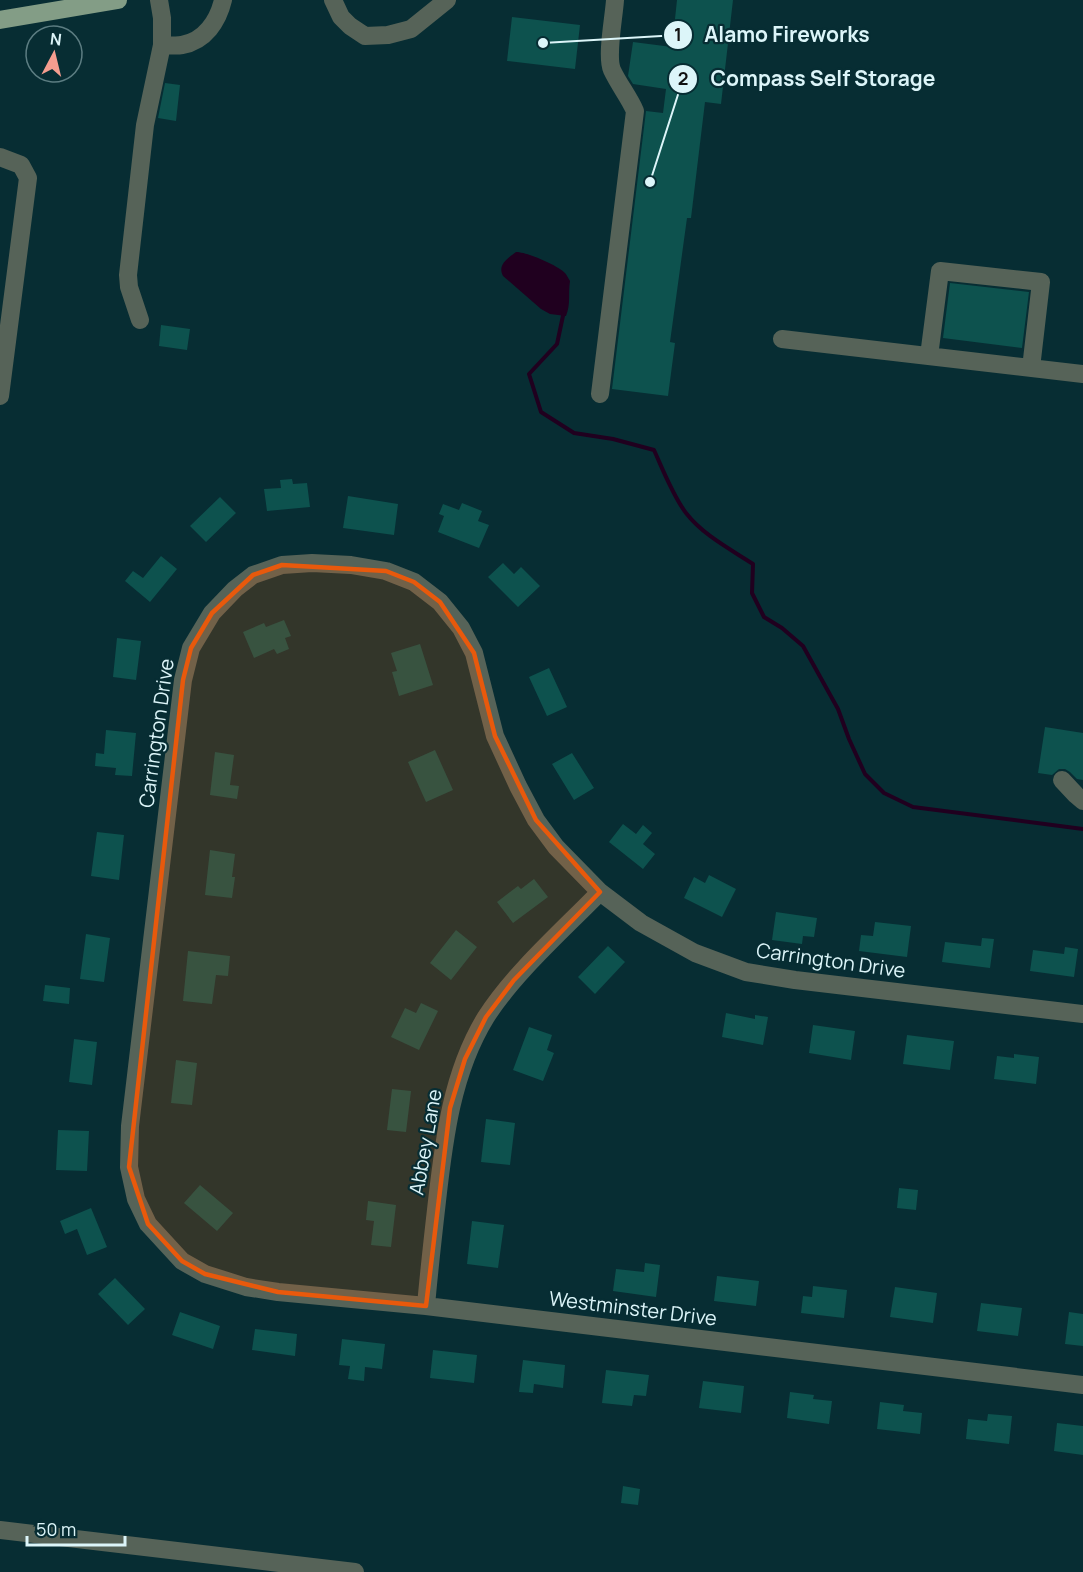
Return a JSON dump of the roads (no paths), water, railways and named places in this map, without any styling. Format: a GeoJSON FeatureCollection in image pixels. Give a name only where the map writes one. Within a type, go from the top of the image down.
{"type":"FeatureCollection","features":[{"type":"Feature","properties":{"kind":"main road"},"geometry":{"type":"LineString","coordinates":[[0,20],[118,0]]}},
{"type":"Feature","properties":{"kind":"street"},"geometry":{"type":"LineString","coordinates":[[140,320],[129,287],[128,275],[145,125],[162,45],[159,0]]}},
{"type":"Feature","properties":{"kind":"street"},"geometry":{"type":"LineString","coordinates":[[162,45],[182,45],[199,40],[212,25],[220,11],[222,0]]}},
{"type":"Feature","properties":{"kind":"street"},"geometry":{"type":"LineString","coordinates":[[333,0],[341,17],[365,36],[388,35],[411,29],[447,0]]}},
{"type":"Feature","properties":{"kind":"street"},"geometry":{"type":"LineString","coordinates":[[600,394],[635,111],[611,68],[610,54],[615,0]]}},
{"type":"Feature","properties":{"kind":"street"},"geometry":{"type":"LineString","coordinates":[[0,157],[21,165],[28,178],[0,396]]}},
{"type":"Feature","properties":{"kind":"street"},"geometry":{"type":"LineString","coordinates":[[929,356],[940,271],[1041,282],[1031,368]]}},
{"type":"Feature","properties":{"kind":"street"},"geometry":{"type":"LineString","coordinates":[[782,339],[1083,374]]}},
{"type":"Feature","properties":{"kind":"street","name":"Carrington Drive"},"geometry":{"type":"LineString","coordinates":[[182,1261],[148,1224],[136,1199],[129,1167],[129,1126],[183,680],[191,648],[212,613],[235,589],[254,575],[282,565],[312,563],[351,565],[386,571],[414,582],[440,602],[460,628],[474,653],[495,736],[536,819],[556,847],[600,892],[640,923],[695,953],[746,972],[795,980],[1083,1014]]}},
{"type":"Feature","properties":{"kind":"street"},"geometry":{"type":"LineString","coordinates":[[1062,780],[1083,801]]}},
{"type":"Feature","properties":{"kind":"street","name":"Abbey Lane"},"geometry":{"type":"LineString","coordinates":[[426,1306],[440,1174],[450,1108],[465,1059],[486,1017],[514,980],[600,892]]}},
{"type":"Feature","properties":{"kind":"street","name":"Westminster Drive"},"geometry":{"type":"LineString","coordinates":[[182,1261],[205,1274],[246,1287],[278,1292],[426,1306],[1083,1385]]}},
{"type":"Feature","properties":{"kind":"street"},"geometry":{"type":"LineString","coordinates":[[0,1530],[355,1572]]}},
{"type":"Feature","properties":{"kind":"waterway"},"geometry":{"type":"LineString","coordinates":[[564,311],[557,344],[529,374],[541,412],[574,433],[613,439],[654,450],[668,483],[686,513],[717,541],[753,564],[752,593],[764,617],[782,628],[803,646],[838,709],[865,774],[884,793],[913,807],[1083,829]]}},
{"type":"Feature","properties":{"kind":"place","name":"Alamo Fireworks"},"geometry":{"type":"Point","coordinates":[543,43]}},
{"type":"Feature","properties":{"kind":"place","name":"Compass Self Storage"},"geometry":{"type":"Point","coordinates":[650,182]}}]}
